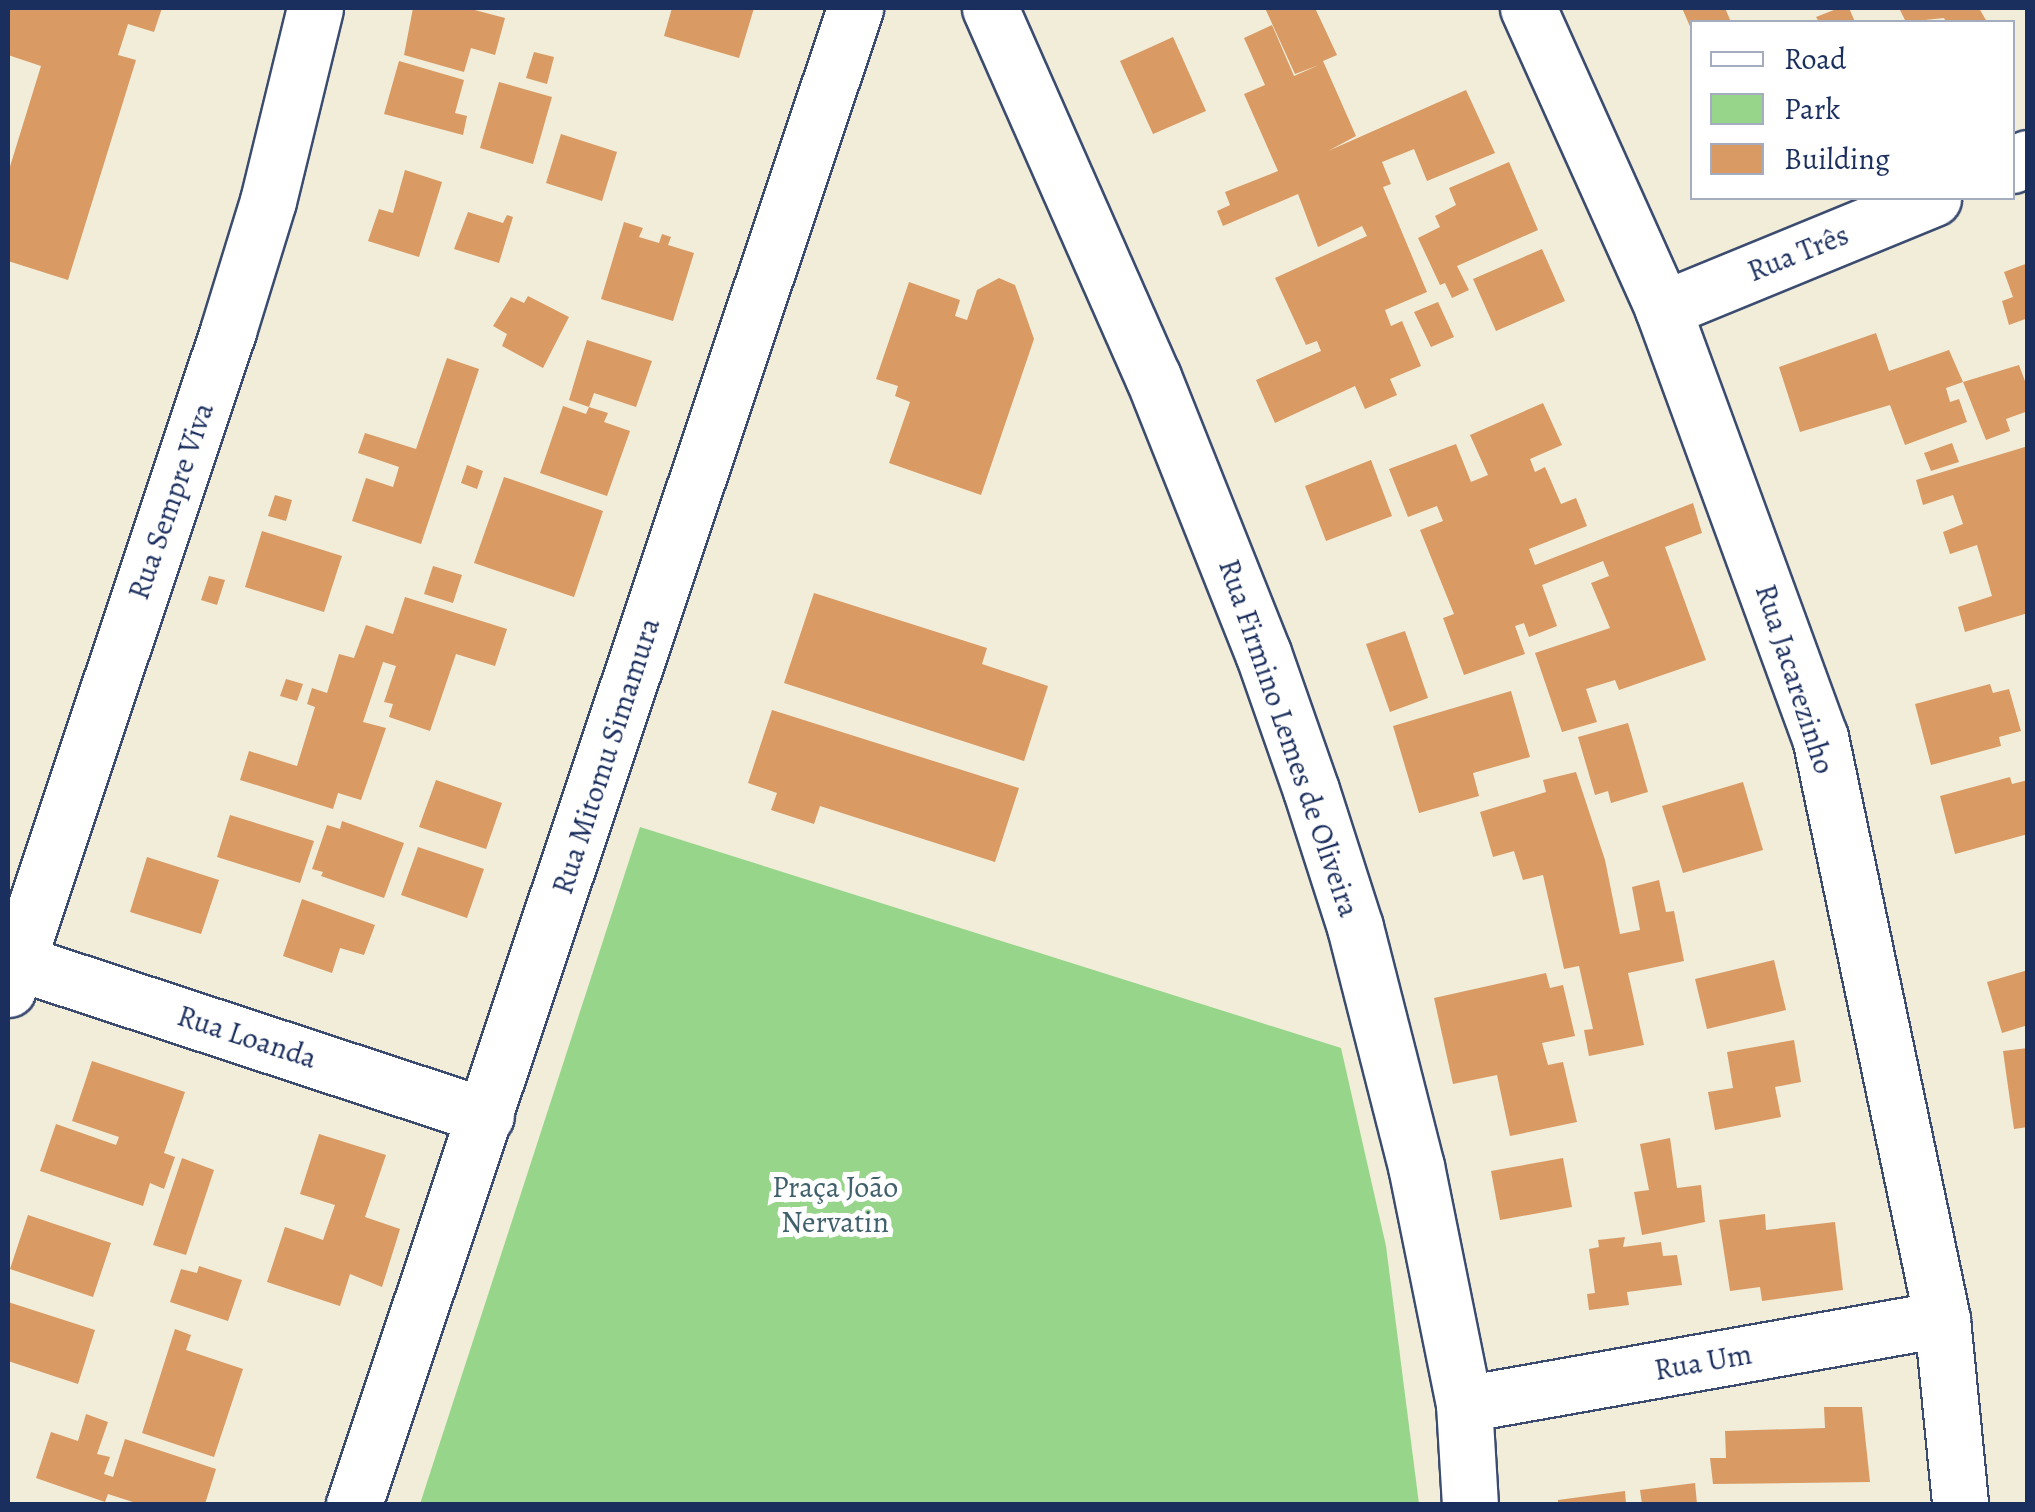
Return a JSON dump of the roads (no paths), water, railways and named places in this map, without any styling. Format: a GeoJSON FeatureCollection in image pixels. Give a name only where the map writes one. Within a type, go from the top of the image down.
{"type":"FeatureCollection","features":[{"type":"Feature","properties":{"kind":"street","name":"Rua Sempre Viva"},"geometry":{"type":"LineString","coordinates":[[10,970],[228,332],[268,202],[315,8]]}},
{"type":"Feature","properties":{"kind":"street","name":"Rua Mitomu Simamura"},"geometry":{"type":"LineString","coordinates":[[354,1504],[856,8]]}},
{"type":"Feature","properties":{"kind":"street","name":"Rua Firmino Lemes de Oliveira"},"geometry":{"type":"LineString","coordinates":[[990,8],[1153,376],[1263,653],[1311,790],[1388,1049],[1464,1404],[1470,1504]]}},
{"type":"Feature","properties":{"kind":"street","name":"Rua Jacarezinho"},"geometry":{"type":"LineString","coordinates":[[1528,8],[1664,309],[1820,737],[1942,1319],[1960,1504]]}},
{"type":"Feature","properties":{"kind":"street","name":"Rua Três"},"geometry":{"type":"LineString","coordinates":[[1664,309],[1928,200]]}},
{"type":"Feature","properties":{"kind":"street","name":"Rua Loanda"},"geometry":{"type":"LineString","coordinates":[[10,970],[486,1116]]}},
{"type":"Feature","properties":{"kind":"street","name":"Rua Um"},"geometry":{"type":"LineString","coordinates":[[1464,1404],[1942,1319]]}},
{"type":"Feature","properties":{"kind":"park label","name":"Praça João Nervatin"},"geometry":{"type":"Point","coordinates":[835,1204]}}]}
